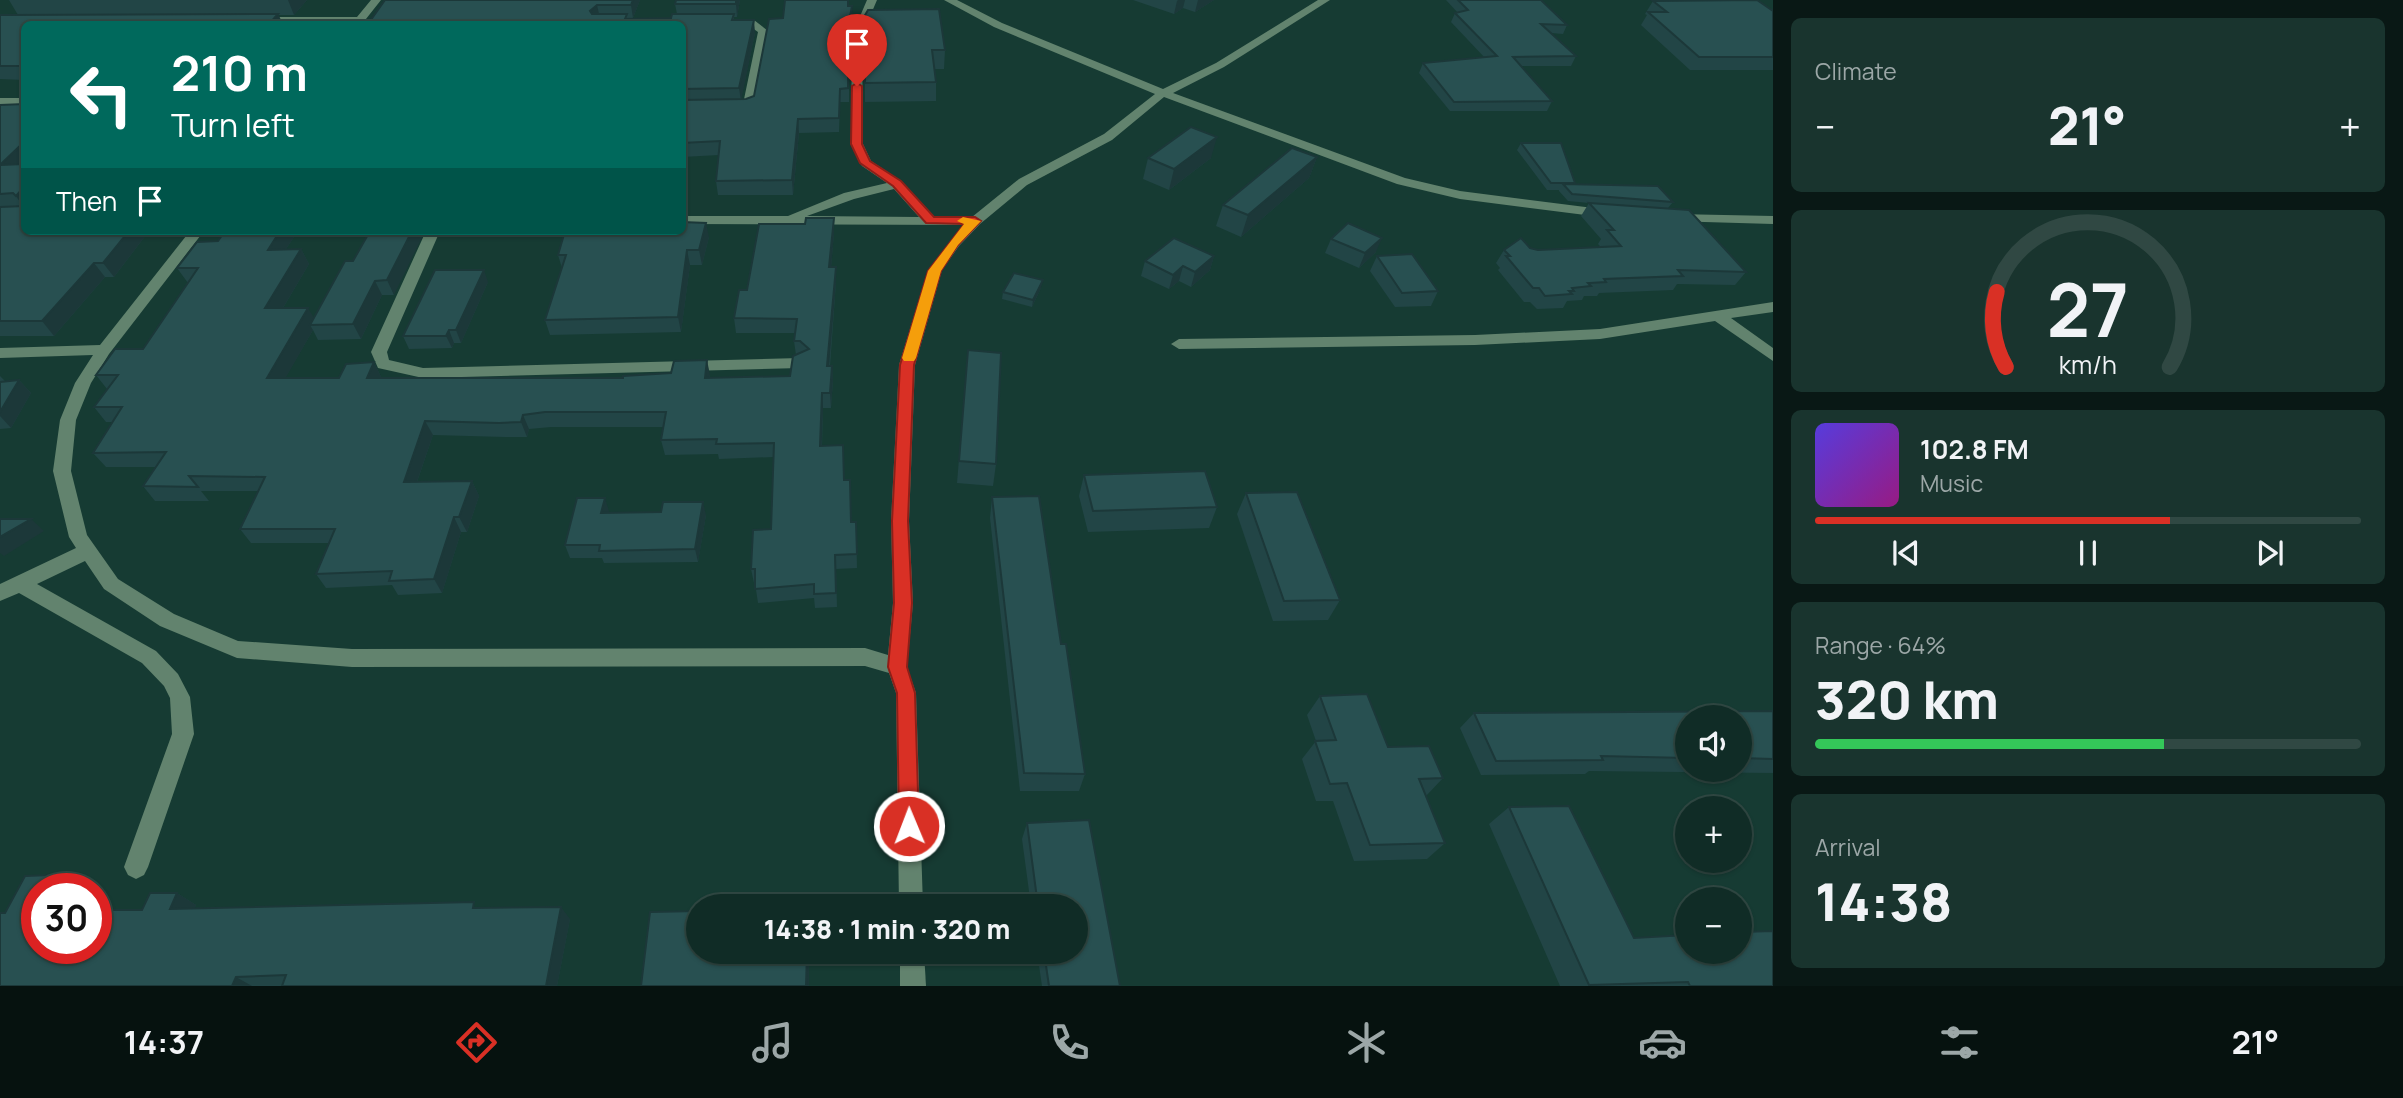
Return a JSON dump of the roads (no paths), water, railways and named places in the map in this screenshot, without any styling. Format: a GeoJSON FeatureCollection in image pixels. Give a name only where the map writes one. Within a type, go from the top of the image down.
{"type":"FeatureCollection","features":[{"type":"Feature","properties":{"kind":"street"},"geometry":{"type":"LineString","coordinates":[[360,21],[376,0]]}},
{"type":"Feature","properties":{"kind":"street"},"geometry":{"type":"LineString","coordinates":[[872,0],[857,34],[857,144],[866,163],[897,184],[930,221]]}},
{"type":"Feature","properties":{"kind":"street"},"geometry":{"type":"LineString","coordinates":[[949,0],[998,25],[1163,93],[1427,188],[1625,215]]}},
{"type":"Feature","properties":{"kind":"street"},"geometry":{"type":"LineString","coordinates":[[911,894],[906,693],[897,667],[903,603],[900,521],[907,365],[935,271],[954,243],[975,221],[1023,182],[1108,137],[1163,93],[1220,65],[1325,0]]}},
{"type":"Feature","properties":{"kind":"street"},"geometry":{"type":"LineString","coordinates":[[253,20],[306,21]]}},
{"type":"Feature","properties":{"kind":"street"},"geometry":{"type":"LineString","coordinates":[[722,108],[748,107],[763,31],[750,22],[723,22]]}},
{"type":"Feature","properties":{"kind":"street"},"geometry":{"type":"LineString","coordinates":[[0,102],[21,101]]}},
{"type":"Feature","properties":{"kind":"street"},"geometry":{"type":"LineString","coordinates":[[784,220],[849,196],[897,184]]}},
{"type":"Feature","properties":{"kind":"street"},"geometry":{"type":"LineString","coordinates":[[1663,217],[1773,220]]}},
{"type":"Feature","properties":{"kind":"street"},"geometry":{"type":"LineString","coordinates":[[686,220],[975,221]]}},
{"type":"Feature","properties":{"kind":"street"},"geometry":{"type":"LineString","coordinates":[[194,235],[104,351],[83,383],[68,420],[62,471],[78,537],[111,584],[167,620],[237,649],[352,658],[866,657],[897,667]]}},
{"type":"Feature","properties":{"kind":"street"},"geometry":{"type":"LineString","coordinates":[[431,235],[379,352],[383,364],[422,373],[800,363]]}},
{"type":"Feature","properties":{"kind":"street"},"geometry":{"type":"LineString","coordinates":[[1179,344],[1475,340],[1600,334],[1773,307]]}},
{"type":"Feature","properties":{"kind":"street"},"geometry":{"type":"LineString","coordinates":[[1717,316],[1773,356]]}},
{"type":"Feature","properties":{"kind":"street"},"geometry":{"type":"LineString","coordinates":[[0,353],[104,351]]}},
{"type":"Feature","properties":{"kind":"street"},"geometry":{"type":"LineString","coordinates":[[0,593],[88,551]]}},
{"type":"Feature","properties":{"kind":"street"},"geometry":{"type":"LineString","coordinates":[[20,584],[149,657],[171,680],[180,697],[183,734],[136,867]]}},
{"type":"Feature","properties":{"kind":"street"},"geometry":{"type":"LineString","coordinates":[[912,964],[913,986]]}}]}
